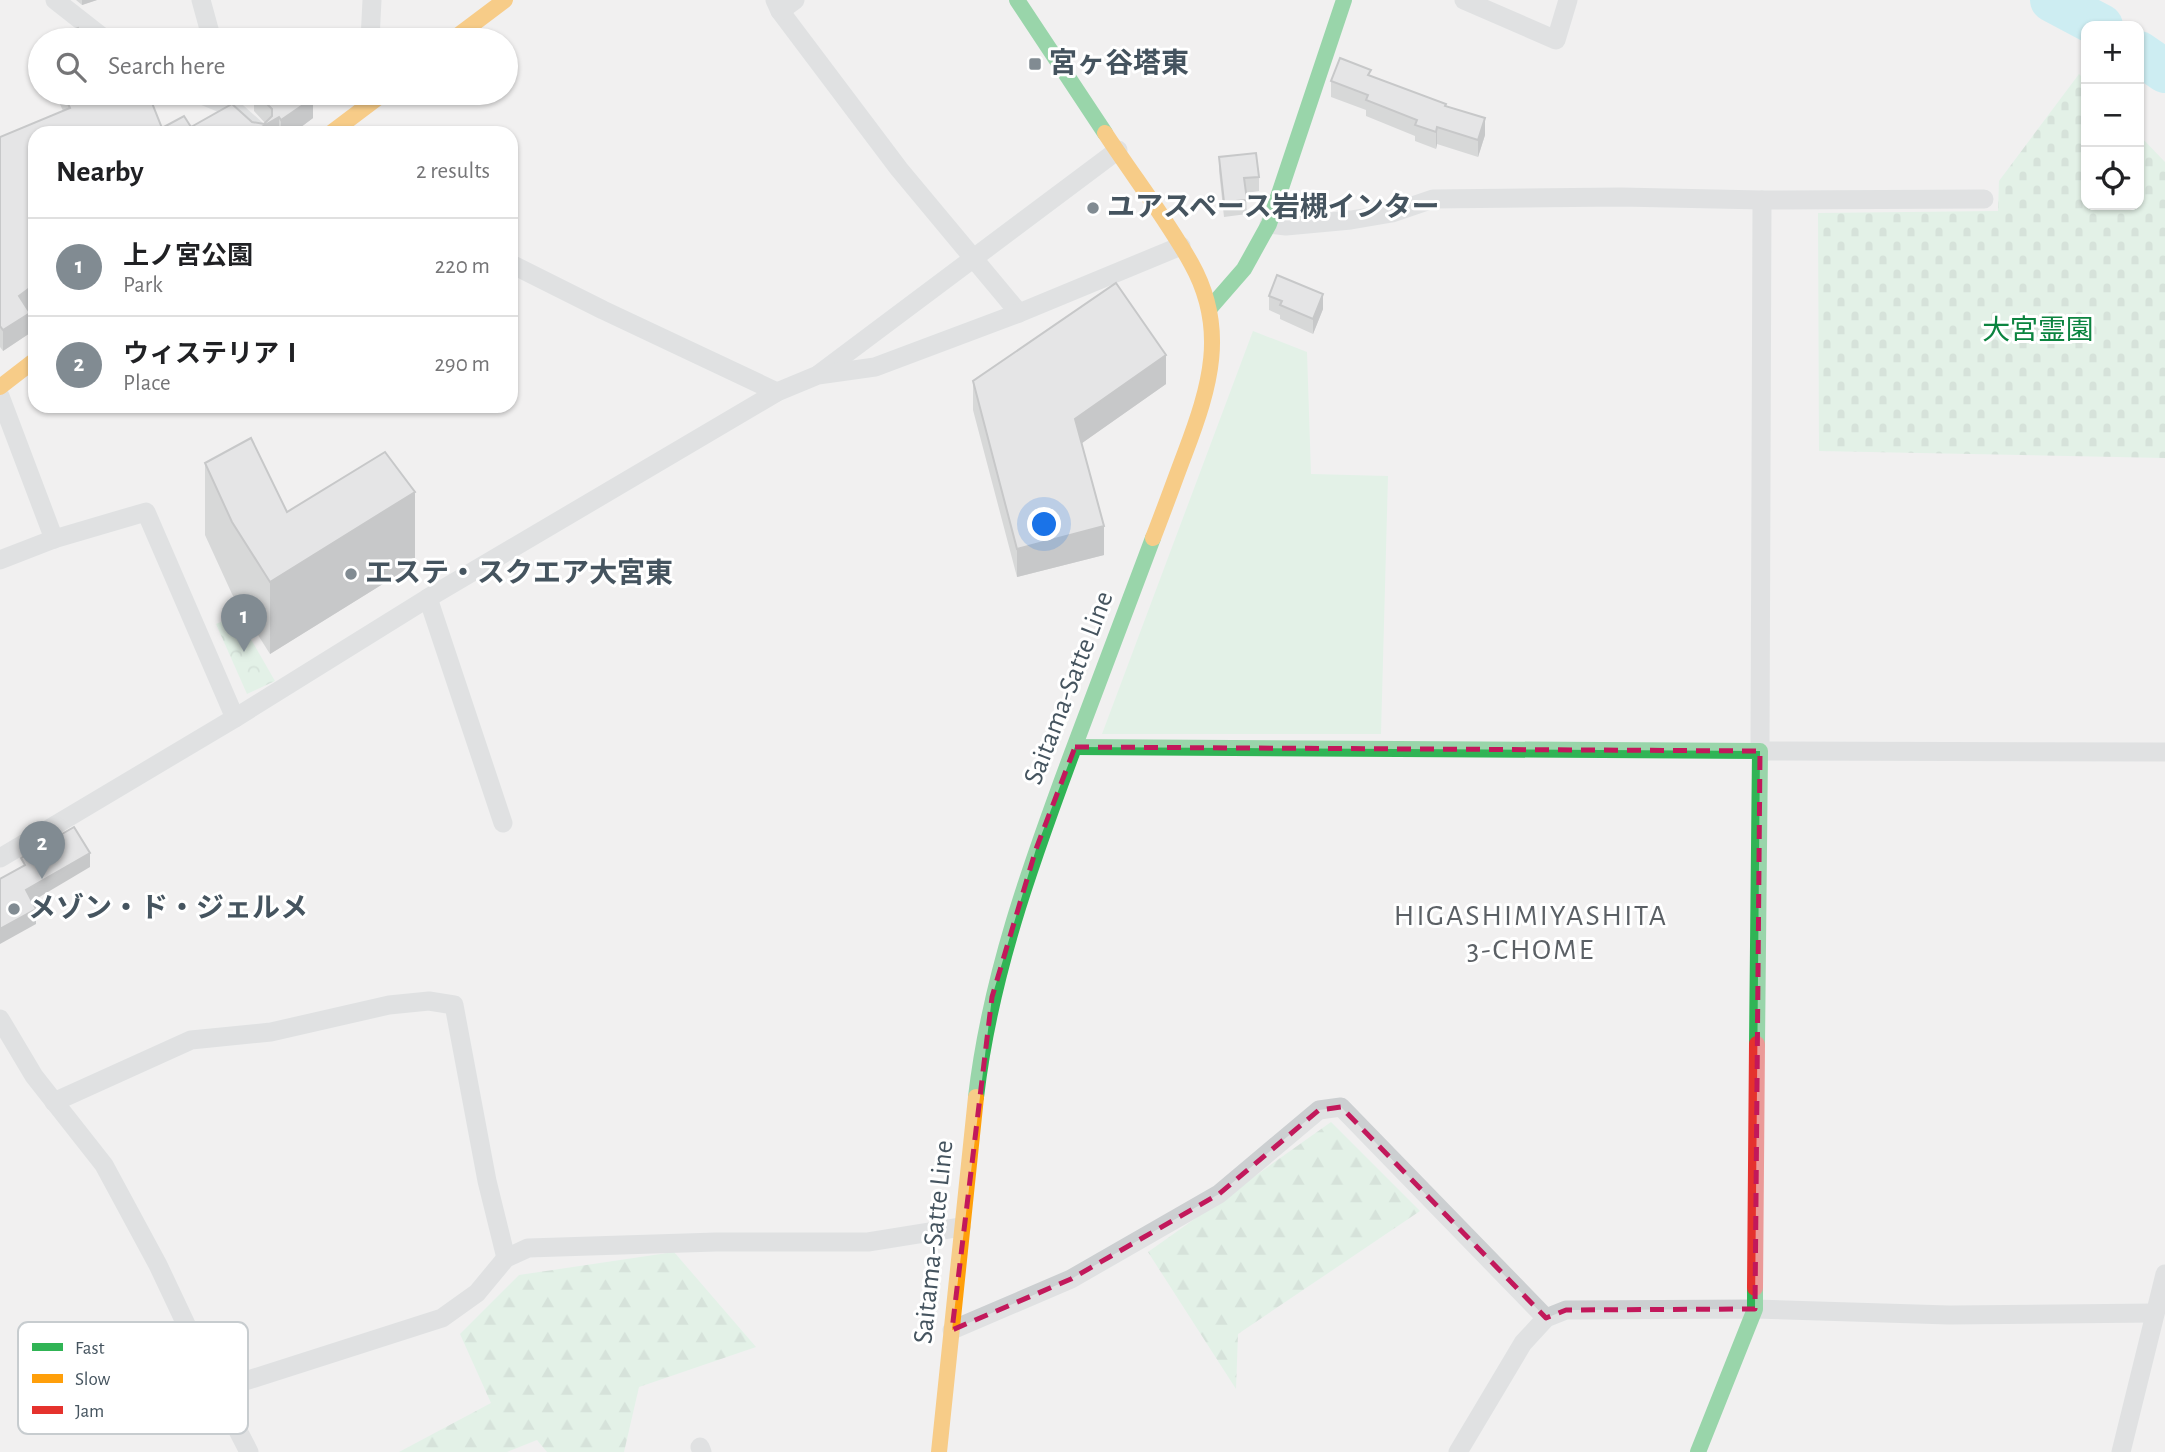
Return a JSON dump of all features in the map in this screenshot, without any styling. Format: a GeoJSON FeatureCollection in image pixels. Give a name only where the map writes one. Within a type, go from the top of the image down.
{"type":"FeatureCollection","features":[{"type":"Feature","properties":{"kind":"street"},"geometry":{"type":"LineString","coordinates":[[55,0],[91,28]]}},
{"type":"Feature","properties":{"kind":"street"},"geometry":{"type":"LineString","coordinates":[[201,0],[209,28]]}},
{"type":"Feature","properties":{"kind":"street"},"geometry":{"type":"LineString","coordinates":[[371,28],[372,0]]}},
{"type":"Feature","properties":{"kind":"street"},"geometry":{"type":"LineString","coordinates":[[468,28],[505,0]]}},
{"type":"Feature","properties":{"kind":"street","name":"Saitama-Satte Line"},"geometry":{"type":"LineString","coordinates":[[940,1452],[971,1139],[992,997],[1032,861],[1200,413],[1213,360],[1214,332],[1202,284],[1181,246],[1017,0]]}},
{"type":"Feature","properties":{"kind":"street"},"geometry":{"type":"LineString","coordinates":[[1210,308],[1248,266],[1269,224],[1344,0]]}},
{"type":"Feature","properties":{"kind":"street"},"geometry":{"type":"LineString","coordinates":[[1464,0],[1556,40],[1568,0]]}},
{"type":"Feature","properties":{"kind":"street"},"geometry":{"type":"LineString","coordinates":[[784,4],[899,169],[1019,313]]}},
{"type":"Feature","properties":{"kind":"street"},"geometry":{"type":"LineString","coordinates":[[234,105],[253,126]]}},
{"type":"Feature","properties":{"kind":"street"},"geometry":{"type":"LineString","coordinates":[[339,126],[364,105]]}},
{"type":"Feature","properties":{"kind":"street"},"geometry":{"type":"LineString","coordinates":[[0,858],[235,718],[428,598],[777,392],[818,375],[1118,150]]}},
{"type":"Feature","properties":{"kind":"street"},"geometry":{"type":"LineString","coordinates":[[1269,224],[1286,226],[1351,220],[1392,213],[1433,200],[1621,197],[1762,200],[1984,199]]}},
{"type":"Feature","properties":{"kind":"street"},"geometry":{"type":"LineString","coordinates":[[1698,1452],[1755,1309],[1762,200]]}},
{"type":"Feature","properties":{"kind":"street"},"geometry":{"type":"LineString","coordinates":[[818,375],[876,367],[1019,313],[1181,246]]}},
{"type":"Feature","properties":{"kind":"street"},"geometry":{"type":"LineString","coordinates":[[518,268],[777,392]]}},
{"type":"Feature","properties":{"kind":"street"},"geometry":{"type":"LineString","coordinates":[[0,387],[28,365]]}},
{"type":"Feature","properties":{"kind":"street"},"geometry":{"type":"LineString","coordinates":[[0,396],[54,538]]}},
{"type":"Feature","properties":{"kind":"street"},"geometry":{"type":"LineString","coordinates":[[0,560],[54,538],[146,512],[235,718]]}},
{"type":"Feature","properties":{"kind":"street"},"geometry":{"type":"LineString","coordinates":[[428,598],[503,824]]}},
{"type":"Feature","properties":{"kind":"street"},"geometry":{"type":"LineString","coordinates":[[1075,747],[2165,752]]}},
{"type":"Feature","properties":{"kind":"street"},"geometry":{"type":"LineString","coordinates":[[54,1102],[191,1040],[271,1032],[389,1005],[429,1001],[454,1005],[487,1181],[506,1258]]}},
{"type":"Feature","properties":{"kind":"street"},"geometry":{"type":"LineString","coordinates":[[0,1019],[34,1076],[104,1165],[158,1265],[185,1322]]}},
{"type":"Feature","properties":{"kind":"street"},"geometry":{"type":"LineString","coordinates":[[952,1330],[1071,1279],[1219,1194],[1319,1110],[1341,1107],[1546,1318]]}},
{"type":"Feature","properties":{"kind":"street"},"geometry":{"type":"LineString","coordinates":[[248,1380],[442,1318],[477,1293],[506,1258],[528,1248],[716,1242],[868,1241],[961,1227]]}},
{"type":"Feature","properties":{"kind":"street"},"geometry":{"type":"LineString","coordinates":[[2121,1452],[2165,1274]]}},
{"type":"Feature","properties":{"kind":"street"},"geometry":{"type":"LineString","coordinates":[[1458,1452],[1523,1343],[1546,1318],[1566,1310],[1755,1309],[1950,1315],[2154,1313]]}},
{"type":"Feature","properties":{"kind":"street"},"geometry":{"type":"LineString","coordinates":[[240,1434],[249,1452]]}},
{"type":"Feature","properties":{"kind":"highlighted area"},"geometry":{"type":"Polygon","coordinates":[[[1075,747],[1760,751],[1755,1309],[1566,1310],[1546,1318],[1341,1107],[1319,1110],[1219,1194],[1071,1279],[952,1330],[992,997],[1036,849],[1075,747]]]}},
{"type":"Feature","properties":{"kind":"green space","name":"大宮霊園"},"geometry":{"type":"Polygon","coordinates":[[[2079,74],[2081,210],[2144,210],[2144,140],[2165,162],[2165,458],[1819,451],[1818,213],[1998,211],[1999,181],[2079,74]]]}},
{"type":"Feature","properties":{"kind":"green space"},"geometry":{"type":"Polygon","coordinates":[[[1253,331],[1307,352],[1311,474],[1388,476],[1381,734],[1102,734],[1253,331]]]}},
{"type":"Feature","properties":{"kind":"green space"},"geometry":{"type":"Polygon","coordinates":[[[237,615],[275,681],[247,694],[216,624],[237,615]]]}},
{"type":"Feature","properties":{"kind":"green space"},"geometry":{"type":"Polygon","coordinates":[[[1331,1122],[1420,1211],[1238,1334],[1236,1389],[1148,1252],[1331,1122]]]}},
{"type":"Feature","properties":{"kind":"green space"},"geometry":{"type":"Polygon","coordinates":[[[674,1252],[756,1347],[639,1387],[624,1452],[547,1452],[537,1440],[507,1452],[399,1452],[491,1403],[460,1334],[519,1275],[674,1252]]]}},
{"type":"Feature","properties":{"kind":"building"},"geometry":{"type":"Polygon","coordinates":[[[1340,58],[1371,70],[1368,75],[1446,104],[1445,106],[1485,118],[1478,140],[1437,127],[1436,132],[1415,125],[1417,120],[1366,100],[1368,95],[1331,81],[1340,58]]]}},
{"type":"Feature","properties":{"kind":"building"},"geometry":{"type":"Polygon","coordinates":[[[69,105],[153,105],[161,126],[28,126],[28,289],[19,296],[28,314],[3,330],[0,326],[0,137],[70,108],[69,105]]]}},
{"type":"Feature","properties":{"kind":"building"},"geometry":{"type":"Polygon","coordinates":[[[230,105],[252,122],[264,124],[272,116],[272,109],[268,105],[303,105],[281,120],[279,117],[263,126],[193,126],[230,105]]]}},
{"type":"Feature","properties":{"kind":"building"},"geometry":{"type":"Polygon","coordinates":[[[184,116],[190,126],[166,126],[184,116]]]}},
{"type":"Feature","properties":{"kind":"building"},"geometry":{"type":"Polygon","coordinates":[[[1256,153],[1259,177],[1244,178],[1247,200],[1224,202],[1219,157],[1256,153]]]}},
{"type":"Feature","properties":{"kind":"building"},"geometry":{"type":"Polygon","coordinates":[[[1277,275],[1323,294],[1313,319],[1280,305],[1282,301],[1269,296],[1277,275]]]}},
{"type":"Feature","properties":{"kind":"building"},"geometry":{"type":"Polygon","coordinates":[[[1116,283],[1166,355],[1075,419],[1104,526],[1017,549],[973,381],[1116,283]]]}},
{"type":"Feature","properties":{"kind":"building"},"geometry":{"type":"Polygon","coordinates":[[[251,438],[287,512],[385,452],[415,492],[270,582],[232,522],[205,463],[251,438]]]}},
{"type":"Feature","properties":{"kind":"building"},"geometry":{"type":"Polygon","coordinates":[[[74,827],[90,853],[26,890],[36,909],[0,929],[0,879],[25,865],[21,858],[74,827]]]}},
{"type":"Feature","properties":{"kind":"waterway"},"geometry":{"type":"LineString","coordinates":[[2052,0],[2092,21]]}},
{"type":"Feature","properties":{"kind":"waterway"},"geometry":{"type":"LineString","coordinates":[[2144,56],[2165,71]]}},
{"type":"Feature","properties":{"kind":"traffic: fast"},"geometry":{"type":"LineString","coordinates":[[1017,0],[1105,133]]}},
{"type":"Feature","properties":{"kind":"traffic: fast"},"geometry":{"type":"LineString","coordinates":[[1210,308],[1244,269],[1269,224],[1344,0]]}},
{"type":"Feature","properties":{"kind":"traffic: fast"},"geometry":{"type":"LineString","coordinates":[[976,1097],[982,1052],[1001,965],[1027,880],[1056,795],[1153,538]]}},
{"type":"Feature","properties":{"kind":"traffic: fast"},"geometry":{"type":"LineString","coordinates":[[1075,747],[1760,751],[1757,1044]]}},
{"type":"Feature","properties":{"kind":"traffic: fast"},"geometry":{"type":"LineString","coordinates":[[1698,1452],[1755,1309],[1755,1288]]}},
{"type":"Feature","properties":{"kind":"traffic: slow"},"geometry":{"type":"LineString","coordinates":[[468,28],[505,0]]}},
{"type":"Feature","properties":{"kind":"traffic: slow"},"geometry":{"type":"LineString","coordinates":[[340,126],[368,105]]}},
{"type":"Feature","properties":{"kind":"traffic: slow"},"geometry":{"type":"LineString","coordinates":[[1105,133],[1191,263],[1202,287],[1212,335],[1208,381],[1202,405],[1153,538]]}},
{"type":"Feature","properties":{"kind":"traffic: slow"},"geometry":{"type":"LineString","coordinates":[[0,387],[28,365]]}},
{"type":"Feature","properties":{"kind":"traffic: slow"},"geometry":{"type":"LineString","coordinates":[[939,1452],[976,1097]]}},
{"type":"Feature","properties":{"kind":"traffic: jam"},"geometry":{"type":"LineString","coordinates":[[1755,1288],[1757,1044]]}},
{"type":"Feature","properties":{"kind":"place","name":"宮ヶ谷塔東"},"geometry":{"type":"Point","coordinates":[1035,64]}},
{"type":"Feature","properties":{"kind":"place","name":"ユアスペース岩槻インター"},"geometry":{"type":"Point","coordinates":[1093,208]}},
{"type":"Feature","properties":{"kind":"place","name":"エステ・スクエア大宮東"},"geometry":{"type":"Point","coordinates":[351,574]}},
{"type":"Feature","properties":{"kind":"place","name":"上ノ宮公園"},"geometry":{"type":"Point","coordinates":[244,652]}},
{"type":"Feature","properties":{"kind":"place","name":"ウィステリアⅠ"},"geometry":{"type":"Point","coordinates":[42,879]}},
{"type":"Feature","properties":{"kind":"place","name":"メゾン・ド・ジェルメ"},"geometry":{"type":"Point","coordinates":[14,909]}},
{"type":"Feature","properties":{"kind":"district","name":"HIGASHIMIYASHITA 3-CHOME"},"geometry":{"type":"Point","coordinates":[1531,933]}}]}
